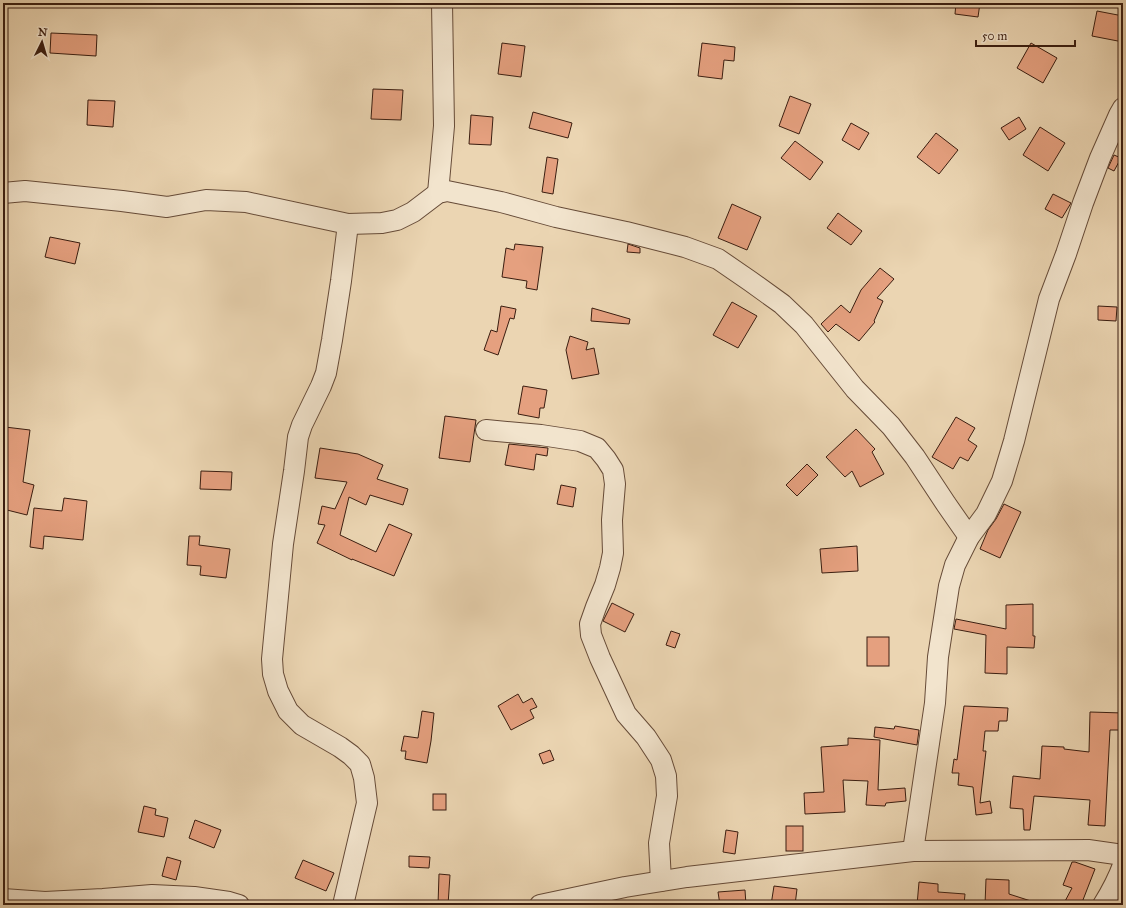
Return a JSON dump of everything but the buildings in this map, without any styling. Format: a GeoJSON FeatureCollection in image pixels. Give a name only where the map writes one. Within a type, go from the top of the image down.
{"type":"FeatureCollection","features":[{"type":"Feature","properties":{"kind":"street"},"geometry":{"type":"LineString","coordinates":[[438,192],[444,126],[442,3]]}},
{"type":"Feature","properties":{"kind":"street"},"geometry":{"type":"LineString","coordinates":[[913,851],[935,703],[938,657],[949,586],[955,565],[969,537],[986,514],[1002,481],[1014,441],[1048,299],[1066,254],[1100,158],[1123,108]]}},
{"type":"Feature","properties":{"kind":"street"},"geometry":{"type":"LineString","coordinates":[[3,193],[25,191],[167,207],[206,200],[246,202],[348,224],[382,223],[397,220],[412,212],[438,192],[447,191],[502,202],[556,217],[626,232],[685,247],[718,259],[782,304],[804,325],[855,389],[891,426],[915,457],[969,537]]}},
{"type":"Feature","properties":{"kind":"street"},"geometry":{"type":"LineString","coordinates":[[343,905],[367,803],[364,778],[360,764],[340,747],[302,725],[288,711],[278,691],[273,674],[272,659],[283,544],[298,437],[326,373],[341,281],[348,224]]}},
{"type":"Feature","properties":{"kind":"street"},"geometry":{"type":"LineString","coordinates":[[486,430],[580,441],[596,448],[613,470],[615,484],[612,520],[613,553],[605,585],[590,624],[591,635],[626,714],[646,737],[662,760],[666,776],[667,796],[658,843],[661,881]]}},
{"type":"Feature","properties":{"kind":"street"},"geometry":{"type":"LineString","coordinates":[[540,905],[625,887],[686,877],[913,851],[1088,850],[1122,866],[1111,892],[1103,905]]}},
{"type":"Feature","properties":{"kind":"street"},"geometry":{"type":"LineString","coordinates":[[3,899],[46,902],[122,901],[152,895],[194,897],[230,902],[239,905]]}}]}
